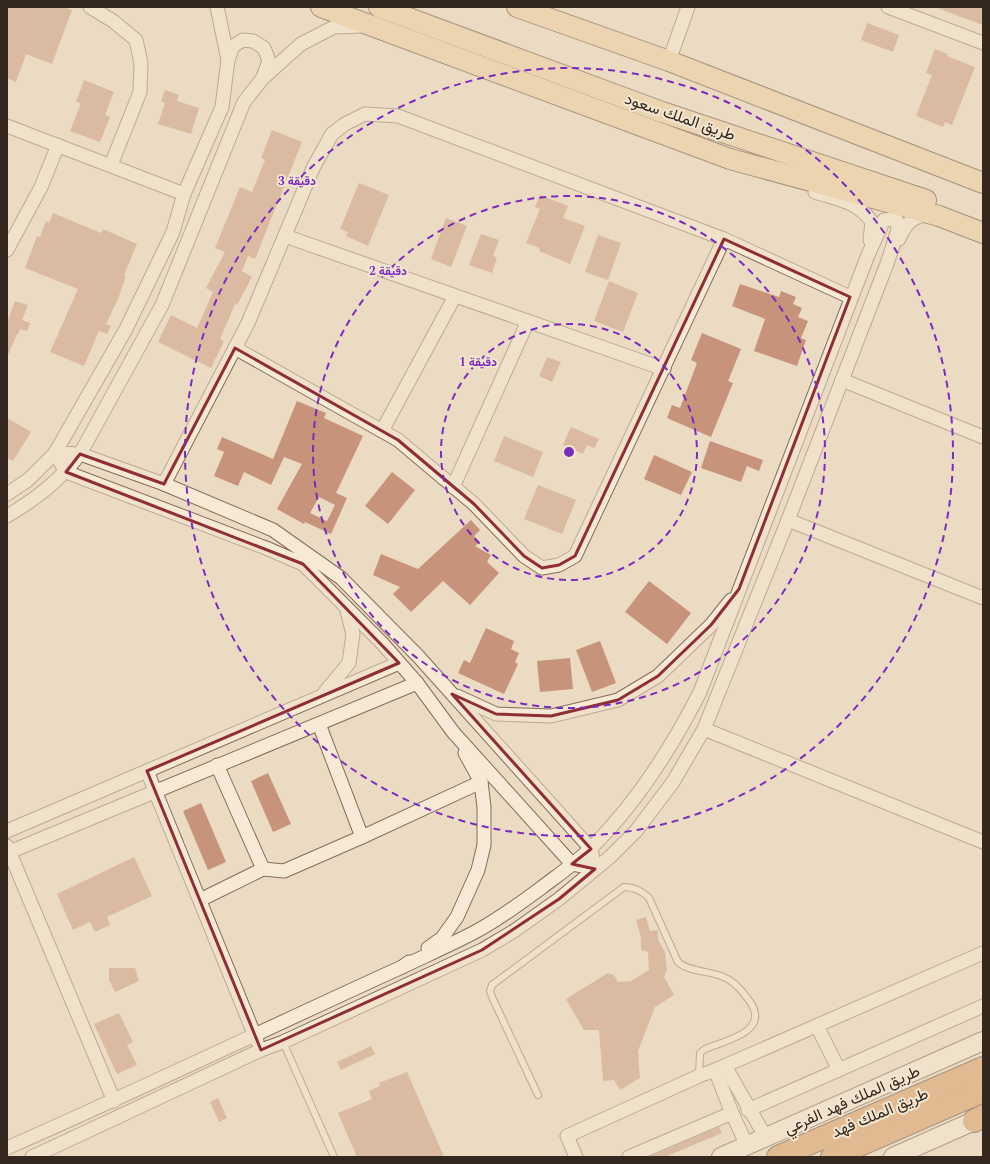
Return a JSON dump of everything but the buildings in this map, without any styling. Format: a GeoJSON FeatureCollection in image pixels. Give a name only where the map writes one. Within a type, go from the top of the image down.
{"type":"FeatureCollection","features":[{"type":"Feature","properties":{"kind":"highway","name":"طريق الملك فهد"},"geometry":{"type":"LineString","coordinates":[[778,1157],[983,1067]]}},
{"type":"Feature","properties":{"kind":"highway","name":"طريق الملك فهد"},"geometry":{"type":"LineString","coordinates":[[832,1157],[983,1091]]}},
{"type":"Feature","properties":{"kind":"main road"},"geometry":{"type":"LineString","coordinates":[[321,7],[730,159],[939,216],[983,233]]}},
{"type":"Feature","properties":{"kind":"main road","name":"طريق الملك سعود"},"geometry":{"type":"LineString","coordinates":[[379,7],[662,112],[915,195],[983,222]]}},
{"type":"Feature","properties":{"kind":"main road"},"geometry":{"type":"LineString","coordinates":[[517,7],[669,61],[983,183]]}},
{"type":"Feature","properties":{"kind":"main road","name":"طريق الملك فهد الفرعي"},"geometry":{"type":"LineString","coordinates":[[721,1157],[983,1041]]}},
{"type":"Feature","properties":{"kind":"main road"},"geometry":{"type":"LineString","coordinates":[[892,1157],[980,1118]]}},
{"type":"Feature","properties":{"kind":"street"},"geometry":{"type":"LineString","coordinates":[[90,7],[113,21],[136,40],[141,63],[140,92],[111,165]]}},
{"type":"Feature","properties":{"kind":"street"},"geometry":{"type":"LineString","coordinates":[[217,7],[228,60]]}},
{"type":"Feature","properties":{"kind":"street"},"geometry":{"type":"LineString","coordinates":[[669,61],[688,7]]}},
{"type":"Feature","properties":{"kind":"street"},"geometry":{"type":"LineString","coordinates":[[888,7],[983,43]]}},
{"type":"Feature","properties":{"kind":"street"},"geometry":{"type":"LineString","coordinates":[[7,516],[46,491],[66,472],[80,454],[162,305],[244,102],[262,79],[301,44],[334,27],[370,25]]}},
{"type":"Feature","properties":{"kind":"street"},"geometry":{"type":"LineString","coordinates":[[7,494],[28,480],[55,453],[126,329],[173,232],[184,194],[222,107],[228,60],[233,46],[243,40],[253,41],[264,48],[268,61],[262,79]]}},
{"type":"Feature","properties":{"kind":"street"},"geometry":{"type":"LineString","coordinates":[[164,484],[248,323],[314,166],[332,134],[345,124],[365,114],[398,116],[724,239],[850,297]]}},
{"type":"Feature","properties":{"kind":"street"},"geometry":{"type":"LineString","coordinates":[[7,126],[184,194]]}},
{"type":"Feature","properties":{"kind":"street"},"geometry":{"type":"LineString","coordinates":[[7,250],[42,187],[58,145]]}},
{"type":"Feature","properties":{"kind":"street"},"geometry":{"type":"LineString","coordinates":[[730,159],[774,178],[844,201],[864,210],[872,222],[868,255]]}},
{"type":"Feature","properties":{"kind":"street"},"geometry":{"type":"LineString","coordinates":[[888,261],[905,226],[914,218],[921,215],[939,216]]}},
{"type":"Feature","properties":{"kind":"street"},"geometry":{"type":"LineString","coordinates":[[7,1148],[114,1101],[254,1034],[474,933],[518,905],[591,849],[628,807],[657,769],[679,733],[700,692],[850,297],[884,220],[894,219],[897,221],[898,230],[888,261],[788,520],[704,729],[674,782],[636,831],[610,857],[559,899],[482,950],[283,1042],[261,1050],[32,1157]]}},
{"type":"Feature","properties":{"kind":"street"},"geometry":{"type":"LineString","coordinates":[[285,236],[664,369]]}},
{"type":"Feature","properties":{"kind":"street"},"geometry":{"type":"LineString","coordinates":[[235,348],[398,440],[474,504],[524,556],[542,568],[559,565],[575,556],[724,239]]}},
{"type":"Feature","properties":{"kind":"street"},"geometry":{"type":"LineString","coordinates":[[382,431],[455,296]]}},
{"type":"Feature","properties":{"kind":"street"},"geometry":{"type":"LineString","coordinates":[[453,487],[528,321]]}},
{"type":"Feature","properties":{"kind":"street"},"geometry":{"type":"LineString","coordinates":[[842,380],[983,437]]}},
{"type":"Feature","properties":{"kind":"street"},"geometry":{"type":"LineString","coordinates":[[55,453],[80,454],[164,484],[273,530],[341,578],[418,656],[591,849],[596,869]]}},
{"type":"Feature","properties":{"kind":"street"},"geometry":{"type":"LineString","coordinates":[[55,453],[66,472],[266,548],[303,564],[417,683],[453,732],[572,864],[596,869]]}},
{"type":"Feature","properties":{"kind":"street"},"geometry":{"type":"LineString","coordinates":[[788,520],[983,598]]}},
{"type":"Feature","properties":{"kind":"street"},"geometry":{"type":"LineString","coordinates":[[452,694],[496,714],[512,715],[551,716],[618,700],[658,676],[711,625],[739,590]]}},
{"type":"Feature","properties":{"kind":"street"},"geometry":{"type":"LineString","coordinates":[[321,696],[349,663],[353,634],[346,608]]}},
{"type":"Feature","properties":{"kind":"street"},"geometry":{"type":"LineString","coordinates":[[7,831],[399,663]]}},
{"type":"Feature","properties":{"kind":"street"},"geometry":{"type":"LineString","coordinates":[[114,1101],[8,850],[417,683]]}},
{"type":"Feature","properties":{"kind":"street"},"geometry":{"type":"LineString","coordinates":[[318,724],[362,838]]}},
{"type":"Feature","properties":{"kind":"street"},"geometry":{"type":"LineString","coordinates":[[704,729],[983,842]]}},
{"type":"Feature","properties":{"kind":"street"},"geometry":{"type":"LineString","coordinates":[[402,967],[442,938],[457,917],[478,870],[484,845],[484,807],[481,782],[453,732]]}},
{"type":"Feature","properties":{"kind":"street"},"geometry":{"type":"LineString","coordinates":[[217,765],[263,869]]}},
{"type":"Feature","properties":{"kind":"street"},"geometry":{"type":"LineString","coordinates":[[147,771],[261,1050]]}},
{"type":"Feature","properties":{"kind":"street"},"geometry":{"type":"LineString","coordinates":[[200,900],[263,869],[284,871],[362,838],[481,782]]}},
{"type":"Feature","properties":{"kind":"street"},"geometry":{"type":"LineString","coordinates":[[576,1157],[567,1136],[699,1076],[983,953]]}},
{"type":"Feature","properties":{"kind":"street"},"geometry":{"type":"LineString","coordinates":[[748,1110],[983,1006]]}},
{"type":"Feature","properties":{"kind":"street"},"geometry":{"type":"LineString","coordinates":[[817,1026],[839,1070]]}},
{"type":"Feature","properties":{"kind":"street"},"geometry":{"type":"LineString","coordinates":[[720,1068],[766,1138]]}},
{"type":"Feature","properties":{"kind":"street"},"geometry":{"type":"LineString","coordinates":[[720,1068],[732,1113],[747,1146]]}},
{"type":"Feature","properties":{"kind":"street"},"geometry":{"type":"LineString","coordinates":[[628,1157],[732,1113]]}},
{"type":"Feature","properties":{"kind":"lane"},"geometry":{"type":"LineString","coordinates":[[538,1095],[492,997],[490,991],[492,985],[624,887],[632,887],[642,891],[649,898],[678,962],[684,967],[704,970],[723,977],[739,987],[753,1006],[755,1016],[754,1025],[748,1031],[705,1049],[700,1053],[699,1076]]}},
{"type":"Feature","properties":{"kind":"lane"},"geometry":{"type":"LineString","coordinates":[[283,1042],[334,1157]]}},
{"type":"Feature","properties":{"kind":"highlighted area"},"geometry":{"type":"Polygon","coordinates":[[[724,239],[850,297],[739,589],[711,625],[658,676],[618,700],[551,716],[496,714],[452,694],[591,849],[572,864],[595,869],[559,899],[482,950],[261,1050],[147,771],[399,663],[303,564],[66,472],[80,454],[164,484],[235,348],[398,440],[474,504],[524,556],[542,568],[559,565],[575,556],[724,239]]]}}]}
